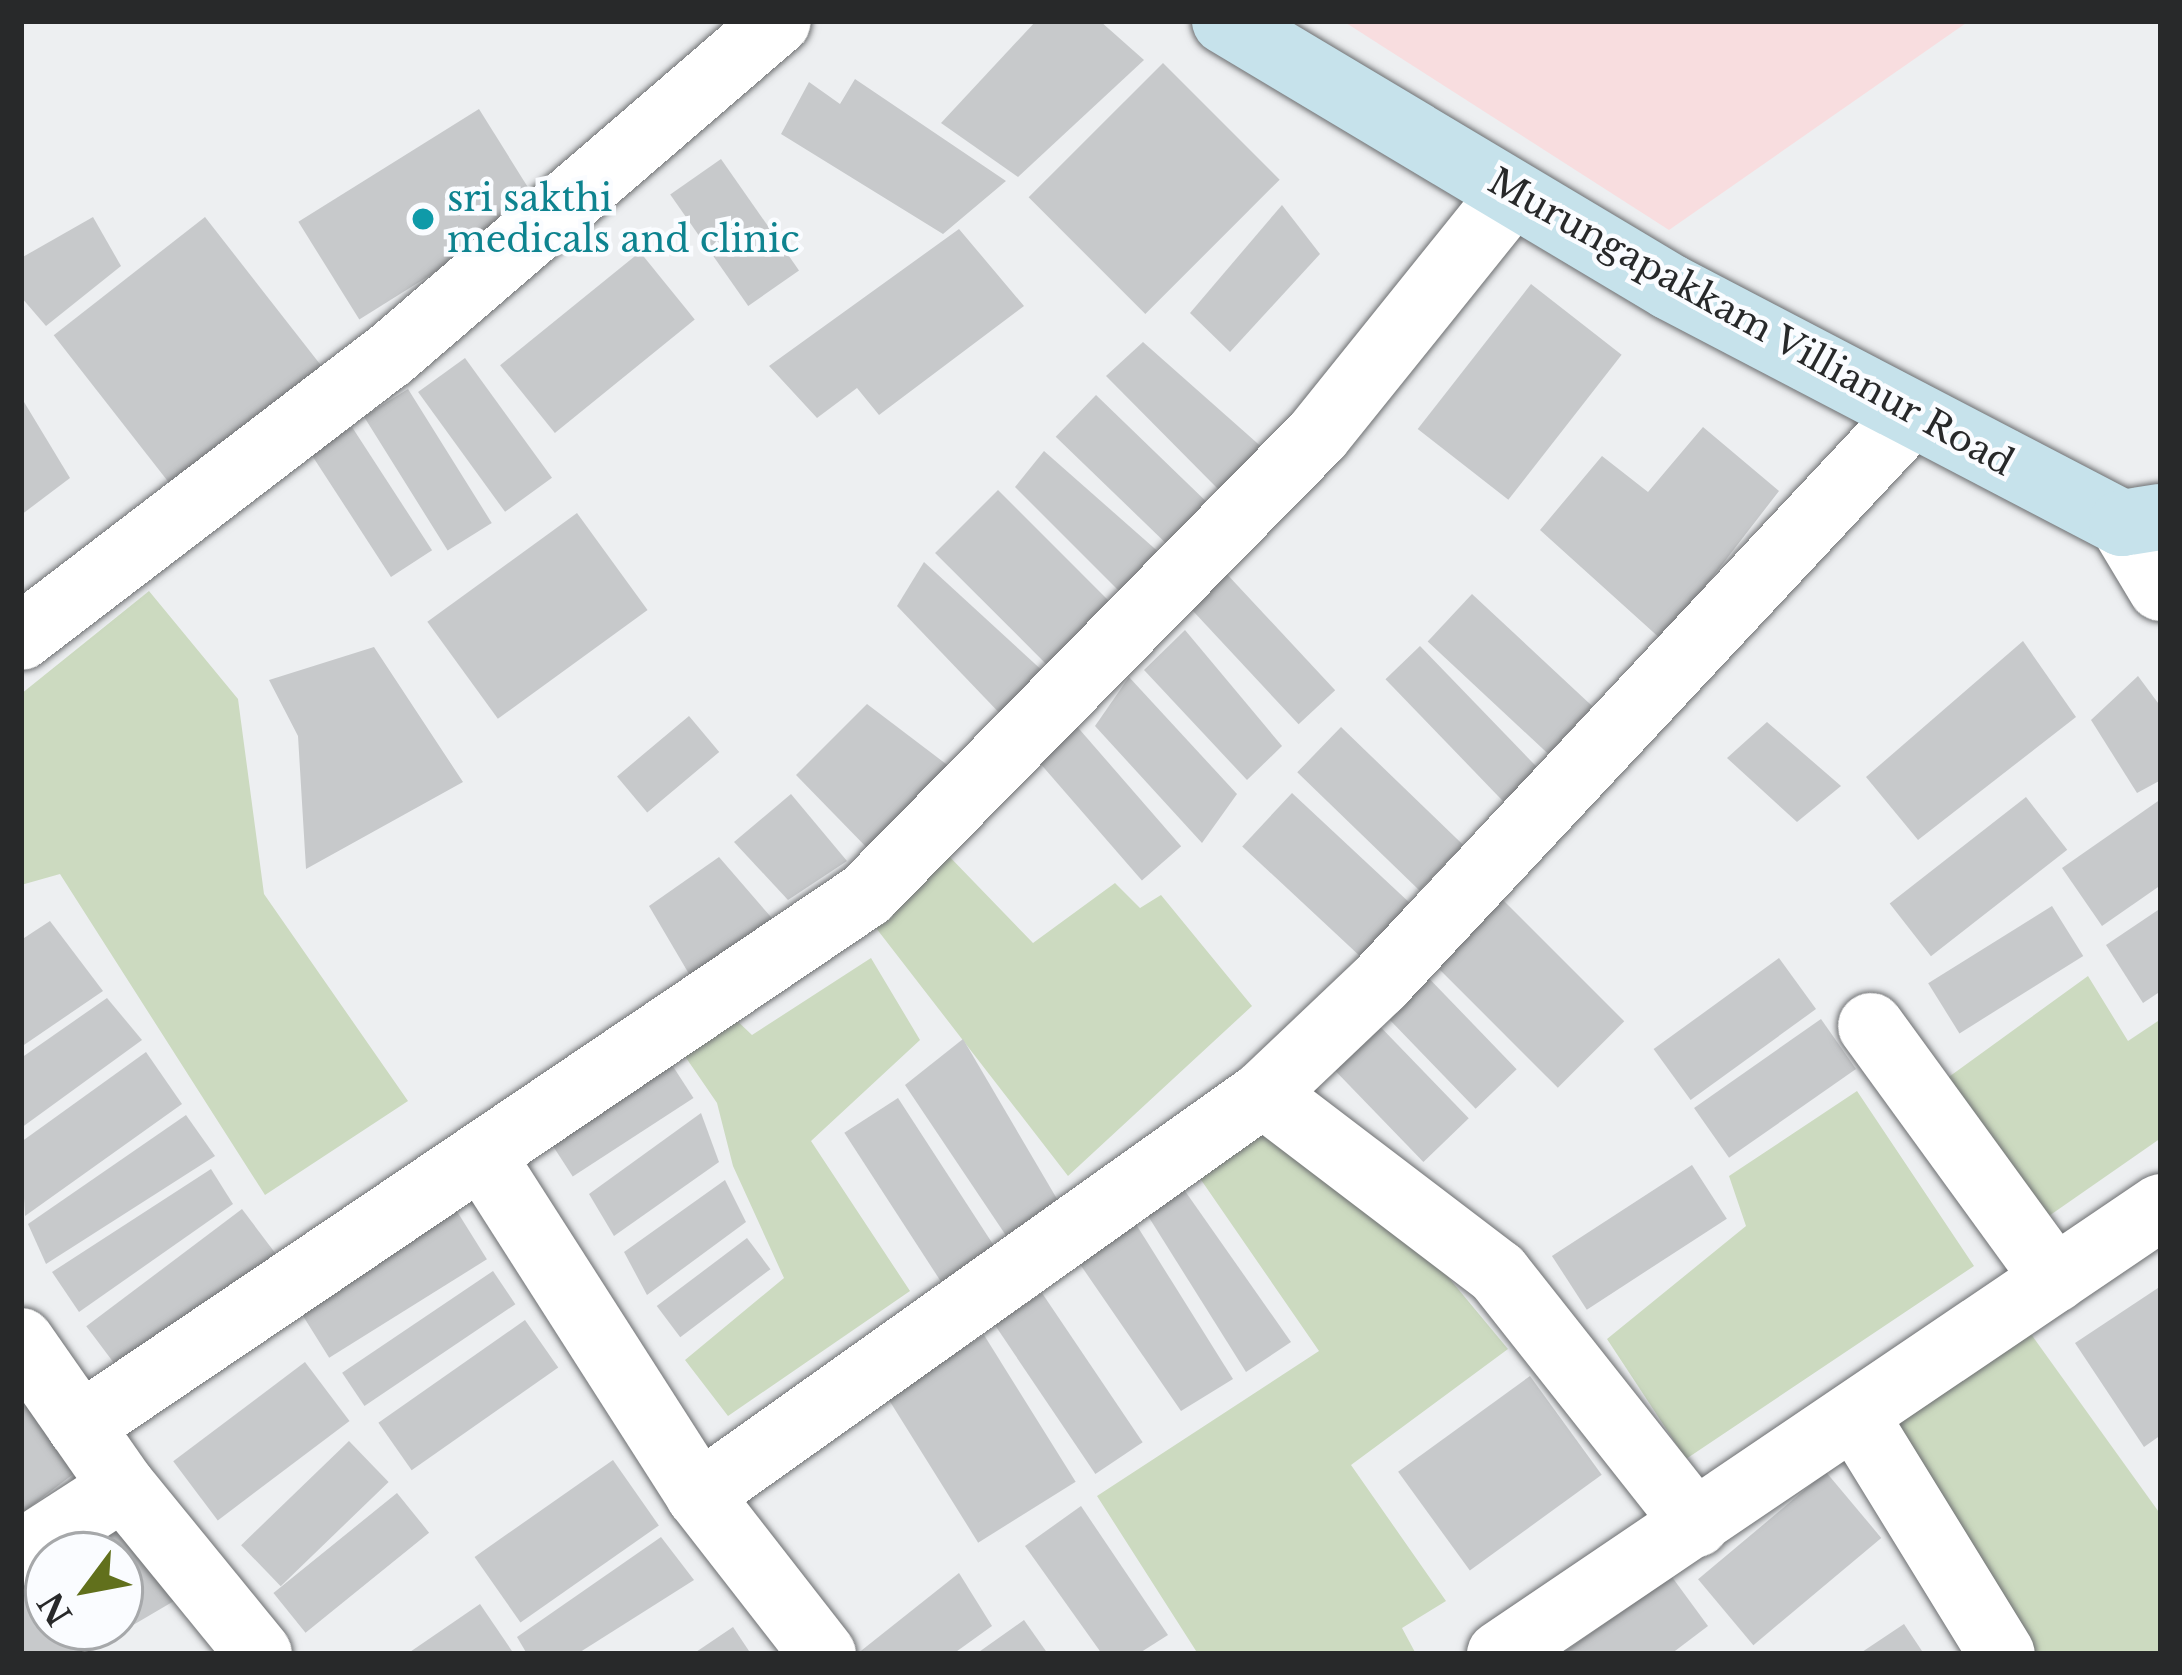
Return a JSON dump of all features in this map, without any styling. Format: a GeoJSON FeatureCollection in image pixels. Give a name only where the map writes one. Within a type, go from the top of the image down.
{"type":"FeatureCollection","features":[{"type":"Feature","properties":{"kind":"main road","name":"Murungapakkam Villianur Road"},"geometry":{"type":"LineString","coordinates":[[1226,21],[1512,194],[1912,414],[2141,520]]}},
{"type":"Feature","properties":{"kind":"street"},"geometry":{"type":"LineString","coordinates":[[21,637],[389,356],[778,21]]}},
{"type":"Feature","properties":{"kind":"street"},"geometry":{"type":"LineString","coordinates":[[80,1426],[866,895],[1318,435],[1512,194]]}},
{"type":"Feature","properties":{"kind":"street"},"geometry":{"type":"LineString","coordinates":[[699,1495],[1263,1094],[1379,983],[1912,414]]}},
{"type":"Feature","properties":{"kind":"street"},"geometry":{"type":"LineString","coordinates":[[2141,520],[2161,588]]}},
{"type":"Feature","properties":{"kind":"street"},"geometry":{"type":"LineString","coordinates":[[1870,1026],[2056,1280]]}},
{"type":"Feature","properties":{"kind":"street"},"geometry":{"type":"LineString","coordinates":[[1263,1094],[1498,1273],[1696,1524]]}},
{"type":"Feature","properties":{"kind":"street"},"geometry":{"type":"LineString","coordinates":[[483,1156],[699,1495],[823,1654]]}},
{"type":"Feature","properties":{"kind":"street"},"geometry":{"type":"LineString","coordinates":[[1500,1654],[2161,1208]]}},
{"type":"Feature","properties":{"kind":"street"},"geometry":{"type":"LineString","coordinates":[[21,1341],[122,1487],[259,1654]]}},
{"type":"Feature","properties":{"kind":"street"},"geometry":{"type":"LineString","coordinates":[[1856,1417],[2002,1654]]}},
{"type":"Feature","properties":{"kind":"street"},"geometry":{"type":"LineString","coordinates":[[21,1552],[122,1487]]}},
{"type":"Feature","properties":{"kind":"shaded area"},"geometry":{"type":"Polygon","coordinates":[[[1343,21],[1969,21],[1669,230],[1343,21]]]}},
{"type":"Feature","properties":{"kind":"green space"},"geometry":{"type":"Polygon","coordinates":[[[149,591],[238,699],[264,894],[408,1101],[265,1195],[60,874],[21,885],[21,694],[149,591]]]}},
{"type":"Feature","properties":{"kind":"green space"},"geometry":{"type":"Polygon","coordinates":[[[945,852],[1033,943],[1115,883],[1140,908],[1161,895],[1252,1006],[1068,1176],[876,928],[945,852]]]}},
{"type":"Feature","properties":{"kind":"green space"},"geometry":{"type":"Polygon","coordinates":[[[871,958],[920,1040],[811,1141],[910,1291],[728,1416],[685,1360],[784,1278],[733,1166],[717,1103],[680,1049],[730,1014],[752,1035],[871,958]]]}},
{"type":"Feature","properties":{"kind":"green space"},"geometry":{"type":"Polygon","coordinates":[[[2088,976],[2128,1041],[2161,1019],[2161,1138],[2046,1218],[1946,1079],[2088,976]]]}},
{"type":"Feature","properties":{"kind":"green space"},"geometry":{"type":"Polygon","coordinates":[[[1857,1091],[1974,1266],[1686,1459],[1607,1339],[1746,1226],[1729,1176],[1857,1091]]]}},
{"type":"Feature","properties":{"kind":"green space"},"geometry":{"type":"Polygon","coordinates":[[[1267,1124],[1439,1266],[1508,1349],[1351,1465],[1446,1601],[1402,1628],[1416,1654],[1198,1654],[1097,1496],[1319,1351],[1197,1174],[1267,1124]]]}},
{"type":"Feature","properties":{"kind":"green space"},"geometry":{"type":"Polygon","coordinates":[[[2031,1334],[2161,1515],[2161,1654],[2034,1654],[1886,1432],[2031,1334]]]}},
{"type":"Feature","properties":{"kind":"building"},"geometry":{"type":"Polygon","coordinates":[[[1036,21],[1100,21],[1144,60],[1018,177],[941,123],[1036,21]]]}},
{"type":"Feature","properties":{"kind":"building"},"geometry":{"type":"Polygon","coordinates":[[[1163,63],[1280,180],[1145,314],[1029,197],[1163,63]]]}},
{"type":"Feature","properties":{"kind":"building"},"geometry":{"type":"Polygon","coordinates":[[[855,79],[1006,181],[943,234],[781,134],[809,82],[840,104],[855,79]]]}},
{"type":"Feature","properties":{"kind":"building","name":"sri sakthi medicals and clinic"},"geometry":{"type":"Polygon","coordinates":[[[479,109],[540,207],[359,319],[298,222],[479,109]]]}},
{"type":"Feature","properties":{"kind":"building"},"geometry":{"type":"Polygon","coordinates":[[[721,159],[799,270],[748,306],[670,195],[721,159]]]}},
{"type":"Feature","properties":{"kind":"building"},"geometry":{"type":"Polygon","coordinates":[[[1282,205],[1320,254],[1230,352],[1190,313],[1282,205]]]}},
{"type":"Feature","properties":{"kind":"building"},"geometry":{"type":"Polygon","coordinates":[[[93,217],[121,266],[46,326],[21,297],[21,258],[93,217]]]}},
{"type":"Feature","properties":{"kind":"building"},"geometry":{"type":"Polygon","coordinates":[[[205,217],[328,375],[177,493],[54,335],[205,217]]]}},
{"type":"Feature","properties":{"kind":"building"},"geometry":{"type":"Polygon","coordinates":[[[959,229],[1024,306],[879,415],[857,388],[817,418],[769,366],[959,229]]]}},
{"type":"Feature","properties":{"kind":"building"},"geometry":{"type":"Polygon","coordinates":[[[640,252],[695,320],[555,433],[500,365],[640,252]]]}},
{"type":"Feature","properties":{"kind":"building"},"geometry":{"type":"Polygon","coordinates":[[[1531,284],[1622,355],[1508,500],[1418,429],[1531,284]]]}},
{"type":"Feature","properties":{"kind":"building"},"geometry":{"type":"Polygon","coordinates":[[[1143,342],[1265,450],[1219,490],[1106,376],[1143,342]]]}},
{"type":"Feature","properties":{"kind":"building"},"geometry":{"type":"Polygon","coordinates":[[[465,358],[552,478],[505,512],[418,392],[465,358]]]}},
{"type":"Feature","properties":{"kind":"building"},"geometry":{"type":"Polygon","coordinates":[[[408,389],[492,523],[448,551],[364,417],[408,389]]]}},
{"type":"Feature","properties":{"kind":"building"},"geometry":{"type":"Polygon","coordinates":[[[1096,395],[1207,503],[1167,544],[1056,437],[1096,395]]]}},
{"type":"Feature","properties":{"kind":"building"},"geometry":{"type":"Polygon","coordinates":[[[21,397],[70,478],[21,515],[21,397]]]}},
{"type":"Feature","properties":{"kind":"building"},"geometry":{"type":"Polygon","coordinates":[[[352,427],[432,550],[391,577],[311,454],[352,427]]]}},
{"type":"Feature","properties":{"kind":"building"},"geometry":{"type":"Polygon","coordinates":[[[1703,427],[1779,491],[1663,641],[1540,530],[1602,456],[1648,492],[1703,427]]]}},
{"type":"Feature","properties":{"kind":"building"},"geometry":{"type":"Polygon","coordinates":[[[1044,451],[1162,555],[1124,596],[1015,487],[1044,451]]]}},
{"type":"Feature","properties":{"kind":"building"},"geometry":{"type":"Polygon","coordinates":[[[998,490],[1114,606],[1051,669],[935,553],[998,490]]]}},
{"type":"Feature","properties":{"kind":"building"},"geometry":{"type":"Polygon","coordinates":[[[577,513],[648,610],[498,719],[427,622],[577,513]]]}},
{"type":"Feature","properties":{"kind":"building"},"geometry":{"type":"Polygon","coordinates":[[[924,562],[1046,674],[1007,721],[897,606],[924,562]]]}},
{"type":"Feature","properties":{"kind":"building"},"geometry":{"type":"Polygon","coordinates":[[[1224,571],[1335,690],[1299,724],[1187,605],[1224,571]]]}},
{"type":"Feature","properties":{"kind":"building"},"geometry":{"type":"Polygon","coordinates":[[[1472,594],[1593,707],[1548,754],[1428,642],[1472,594]]]}},
{"type":"Feature","properties":{"kind":"building"},"geometry":{"type":"Polygon","coordinates":[[[1185,630],[1282,746],[1247,780],[1144,670],[1185,630]]]}},
{"type":"Feature","properties":{"kind":"building"},"geometry":{"type":"Polygon","coordinates":[[[2023,641],[2076,717],[1918,840],[1866,777],[2023,641]]]}},
{"type":"Feature","properties":{"kind":"building"},"geometry":{"type":"Polygon","coordinates":[[[1420,646],[1538,768],[1504,802],[1385,679],[1420,646]]]}},
{"type":"Feature","properties":{"kind":"building"},"geometry":{"type":"Polygon","coordinates":[[[374,647],[463,782],[306,869],[298,736],[269,680],[374,647]]]}},
{"type":"Feature","properties":{"kind":"building"},"geometry":{"type":"Polygon","coordinates":[[[2138,676],[2161,707],[2161,780],[2137,793],[2091,720],[2138,676]]]}},
{"type":"Feature","properties":{"kind":"building"},"geometry":{"type":"Polygon","coordinates":[[[1129,677],[1237,794],[1202,843],[1095,726],[1129,677]]]}},
{"type":"Feature","properties":{"kind":"building"},"geometry":{"type":"Polygon","coordinates":[[[867,704],[950,767],[872,853],[796,775],[867,704]]]}},
{"type":"Feature","properties":{"kind":"building"},"geometry":{"type":"Polygon","coordinates":[[[1067,715],[1181,846],[1142,880],[1028,749],[1067,715]]]}},
{"type":"Feature","properties":{"kind":"building"},"geometry":{"type":"Polygon","coordinates":[[[689,716],[719,752],[647,812],[617,776],[689,716]]]}},
{"type":"Feature","properties":{"kind":"building"},"geometry":{"type":"Polygon","coordinates":[[[1767,722],[1841,786],[1797,822],[1727,758],[1767,722]]]}},
{"type":"Feature","properties":{"kind":"building"},"geometry":{"type":"Polygon","coordinates":[[[1341,727],[1463,845],[1420,890],[1297,772],[1341,727]]]}},
{"type":"Feature","properties":{"kind":"building"},"geometry":{"type":"Polygon","coordinates":[[[1292,793],[1411,904],[1361,958],[1242,846],[1292,793]]]}},
{"type":"Feature","properties":{"kind":"building"},"geometry":{"type":"Polygon","coordinates":[[[791,794],[847,861],[788,900],[734,842],[791,794]]]}},
{"type":"Feature","properties":{"kind":"building"},"geometry":{"type":"Polygon","coordinates":[[[2026,797],[2067,850],[1931,956],[1890,904],[2026,797]]]}},
{"type":"Feature","properties":{"kind":"building"},"geometry":{"type":"Polygon","coordinates":[[[2161,799],[2161,885],[2102,926],[2062,868],[2161,799]]]}},
{"type":"Feature","properties":{"kind":"building"},"geometry":{"type":"Polygon","coordinates":[[[719,857],[777,924],[692,979],[649,906],[719,857]]]}},
{"type":"Feature","properties":{"kind":"building"},"geometry":{"type":"Polygon","coordinates":[[[1497,894],[1624,1021],[1558,1088],[1431,960],[1497,894]]]}},
{"type":"Feature","properties":{"kind":"building"},"geometry":{"type":"Polygon","coordinates":[[[2052,906],[2083,956],[1959,1033],[1928,983],[2052,906]]]}},
{"type":"Feature","properties":{"kind":"building"},"geometry":{"type":"Polygon","coordinates":[[[2161,908],[2161,991],[2143,1003],[2106,945],[2161,908]]]}},
{"type":"Feature","properties":{"kind":"building"},"geometry":{"type":"Polygon","coordinates":[[[50,921],[103,991],[21,1047],[21,940],[50,921]]]}},
{"type":"Feature","properties":{"kind":"building"},"geometry":{"type":"Polygon","coordinates":[[[1779,958],[1816,1009],[1691,1100],[1654,1049],[1779,958]]]}},
{"type":"Feature","properties":{"kind":"building"},"geometry":{"type":"Polygon","coordinates":[[[1418,967],[1517,1069],[1476,1109],[1377,1007],[1418,967]]]}},
{"type":"Feature","properties":{"kind":"building"},"geometry":{"type":"Polygon","coordinates":[[[107,998],[142,1040],[21,1128],[21,1058],[107,998]]]}},
{"type":"Feature","properties":{"kind":"building"},"geometry":{"type":"Polygon","coordinates":[[[1368,1014],[1469,1118],[1423,1162],[1323,1058],[1368,1014]]]}},
{"type":"Feature","properties":{"kind":"building"},"geometry":{"type":"Polygon","coordinates":[[[1821,1019],[1856,1069],[1729,1158],[1694,1108],[1821,1019]]]}},
{"type":"Feature","properties":{"kind":"building"},"geometry":{"type":"Polygon","coordinates":[[[963,1039],[1060,1204],[1015,1249],[905,1085],[963,1039]]]}},
{"type":"Feature","properties":{"kind":"building"},"geometry":{"type":"Polygon","coordinates":[[[663,1051],[693,1098],[573,1176],[542,1129],[663,1051]]]}},
{"type":"Feature","properties":{"kind":"building"},"geometry":{"type":"Polygon","coordinates":[[[146,1052],[182,1104],[25,1216],[21,1142],[146,1052]]]}},
{"type":"Feature","properties":{"kind":"building"},"geometry":{"type":"Polygon","coordinates":[[[898,1098],[999,1254],[946,1289],[844,1133],[898,1098]]]}},
{"type":"Feature","properties":{"kind":"building"},"geometry":{"type":"Polygon","coordinates":[[[701,1113],[719,1162],[614,1236],[589,1194],[701,1113]]]}},
{"type":"Feature","properties":{"kind":"building"},"geometry":{"type":"Polygon","coordinates":[[[186,1115],[215,1156],[46,1264],[28,1224],[186,1115]]]}},
{"type":"Feature","properties":{"kind":"building"},"geometry":{"type":"Polygon","coordinates":[[[1692,1165],[1727,1219],[1587,1310],[1552,1256],[1692,1165]]]}},
{"type":"Feature","properties":{"kind":"building"},"geometry":{"type":"Polygon","coordinates":[[[211,1169],[233,1204],[79,1312],[52,1272],[211,1169]]]}},
{"type":"Feature","properties":{"kind":"building"},"geometry":{"type":"Polygon","coordinates":[[[725,1180],[746,1222],[647,1295],[624,1252],[725,1180]]]}},
{"type":"Feature","properties":{"kind":"building"},"geometry":{"type":"Polygon","coordinates":[[[1178,1181],[1291,1342],[1246,1372],[1143,1208],[1178,1181]]]}},
{"type":"Feature","properties":{"kind":"building"},"geometry":{"type":"Polygon","coordinates":[[[453,1205],[487,1259],[329,1358],[295,1304],[453,1205]]]}},
{"type":"Feature","properties":{"kind":"building"},"geometry":{"type":"Polygon","coordinates":[[[242,1209],[290,1273],[134,1390],[86,1326],[242,1209]]]}},
{"type":"Feature","properties":{"kind":"building"},"geometry":{"type":"Polygon","coordinates":[[[1129,1213],[1233,1379],[1181,1411],[1073,1254],[1129,1213]]]}},
{"type":"Feature","properties":{"kind":"building"},"geometry":{"type":"Polygon","coordinates":[[[747,1238],[770,1269],[680,1337],[657,1306],[747,1238]]]}},
{"type":"Feature","properties":{"kind":"building"},"geometry":{"type":"Polygon","coordinates":[[[493,1271],[515,1304],[364,1406],[342,1373],[493,1271]]]}},
{"type":"Feature","properties":{"kind":"building"},"geometry":{"type":"Polygon","coordinates":[[[2161,1286],[2161,1435],[2144,1447],[2075,1343],[2161,1286]]]}},
{"type":"Feature","properties":{"kind":"building"},"geometry":{"type":"Polygon","coordinates":[[[1042,1293],[1143,1442],[1095,1474],[995,1325],[1042,1293]]]}},
{"type":"Feature","properties":{"kind":"building"},"geometry":{"type":"Polygon","coordinates":[[[525,1320],[558,1368],[412,1470],[378,1423],[525,1320]]]}},
{"type":"Feature","properties":{"kind":"building"},"geometry":{"type":"Polygon","coordinates":[[[984,1335],[1076,1482],[978,1543],[886,1396],[984,1335]]]}},
{"type":"Feature","properties":{"kind":"building"},"geometry":{"type":"Polygon","coordinates":[[[305,1362],[350,1421],[218,1520],[173,1461],[305,1362]]]}},
{"type":"Feature","properties":{"kind":"building"},"geometry":{"type":"Polygon","coordinates":[[[21,1375],[85,1465],[25,1511],[21,1505],[21,1375]]]}},
{"type":"Feature","properties":{"kind":"building"},"geometry":{"type":"Polygon","coordinates":[[[1530,1376],[1602,1475],[1470,1571],[1398,1472],[1530,1376]]]}},
{"type":"Feature","properties":{"kind":"building"},"geometry":{"type":"Polygon","coordinates":[[[349,1441],[389,1482],[281,1586],[241,1545],[349,1441]]]}},
{"type":"Feature","properties":{"kind":"building"},"geometry":{"type":"Polygon","coordinates":[[[613,1460],[659,1526],[520,1622],[475,1557],[613,1460]]]}},
{"type":"Feature","properties":{"kind":"building"},"geometry":{"type":"Polygon","coordinates":[[[1826,1472],[1881,1538],[1753,1645],[1698,1579],[1826,1472]]]}},
{"type":"Feature","properties":{"kind":"building"},"geometry":{"type":"Polygon","coordinates":[[[397,1493],[429,1533],[306,1633],[273,1593],[397,1493]]]}},
{"type":"Feature","properties":{"kind":"building"},"geometry":{"type":"Polygon","coordinates":[[[1081,1506],[1168,1635],[1138,1654],[1102,1654],[1025,1546],[1081,1506]]]}},
{"type":"Feature","properties":{"kind":"building"},"geometry":{"type":"Polygon","coordinates":[[[107,1517],[118,1531],[90,1531],[107,1517]]]}},
{"type":"Feature","properties":{"kind":"building"},"geometry":{"type":"Polygon","coordinates":[[[661,1537],[694,1580],[577,1654],[527,1654],[517,1637],[661,1537]]]}},
{"type":"Feature","properties":{"kind":"building"},"geometry":{"type":"Polygon","coordinates":[[[144,1563],[174,1601],[144,1619],[144,1563]]]}},
{"type":"Feature","properties":{"kind":"building"},"geometry":{"type":"Polygon","coordinates":[[[21,1569],[24,1651],[90,1651],[21,1654],[21,1569]]]}},
{"type":"Feature","properties":{"kind":"building"},"geometry":{"type":"Polygon","coordinates":[[[959,1573],[992,1626],[953,1654],[857,1654],[959,1573]]]}},
{"type":"Feature","properties":{"kind":"building"},"geometry":{"type":"Polygon","coordinates":[[[1672,1577],[1708,1626],[1671,1654],[1561,1654],[1672,1577]]]}},
{"type":"Feature","properties":{"kind":"building"},"geometry":{"type":"Polygon","coordinates":[[[480,1604],[514,1654],[407,1654],[480,1604]]]}},
{"type":"Feature","properties":{"kind":"building"},"geometry":{"type":"Polygon","coordinates":[[[1024,1620],[1048,1654],[976,1654],[1024,1620]]]}},
{"type":"Feature","properties":{"kind":"building"},"geometry":{"type":"Polygon","coordinates":[[[1904,1624],[1924,1654],[1859,1654],[1904,1624]]]}},
{"type":"Feature","properties":{"kind":"building"},"geometry":{"type":"Polygon","coordinates":[[[733,1627],[751,1654],[693,1654],[733,1627]]]}},
{"type":"Feature","properties":{"kind":"place","name":"sri sakthi medicals and clinic"},"geometry":{"type":"Point","coordinates":[423,219]}}]}
